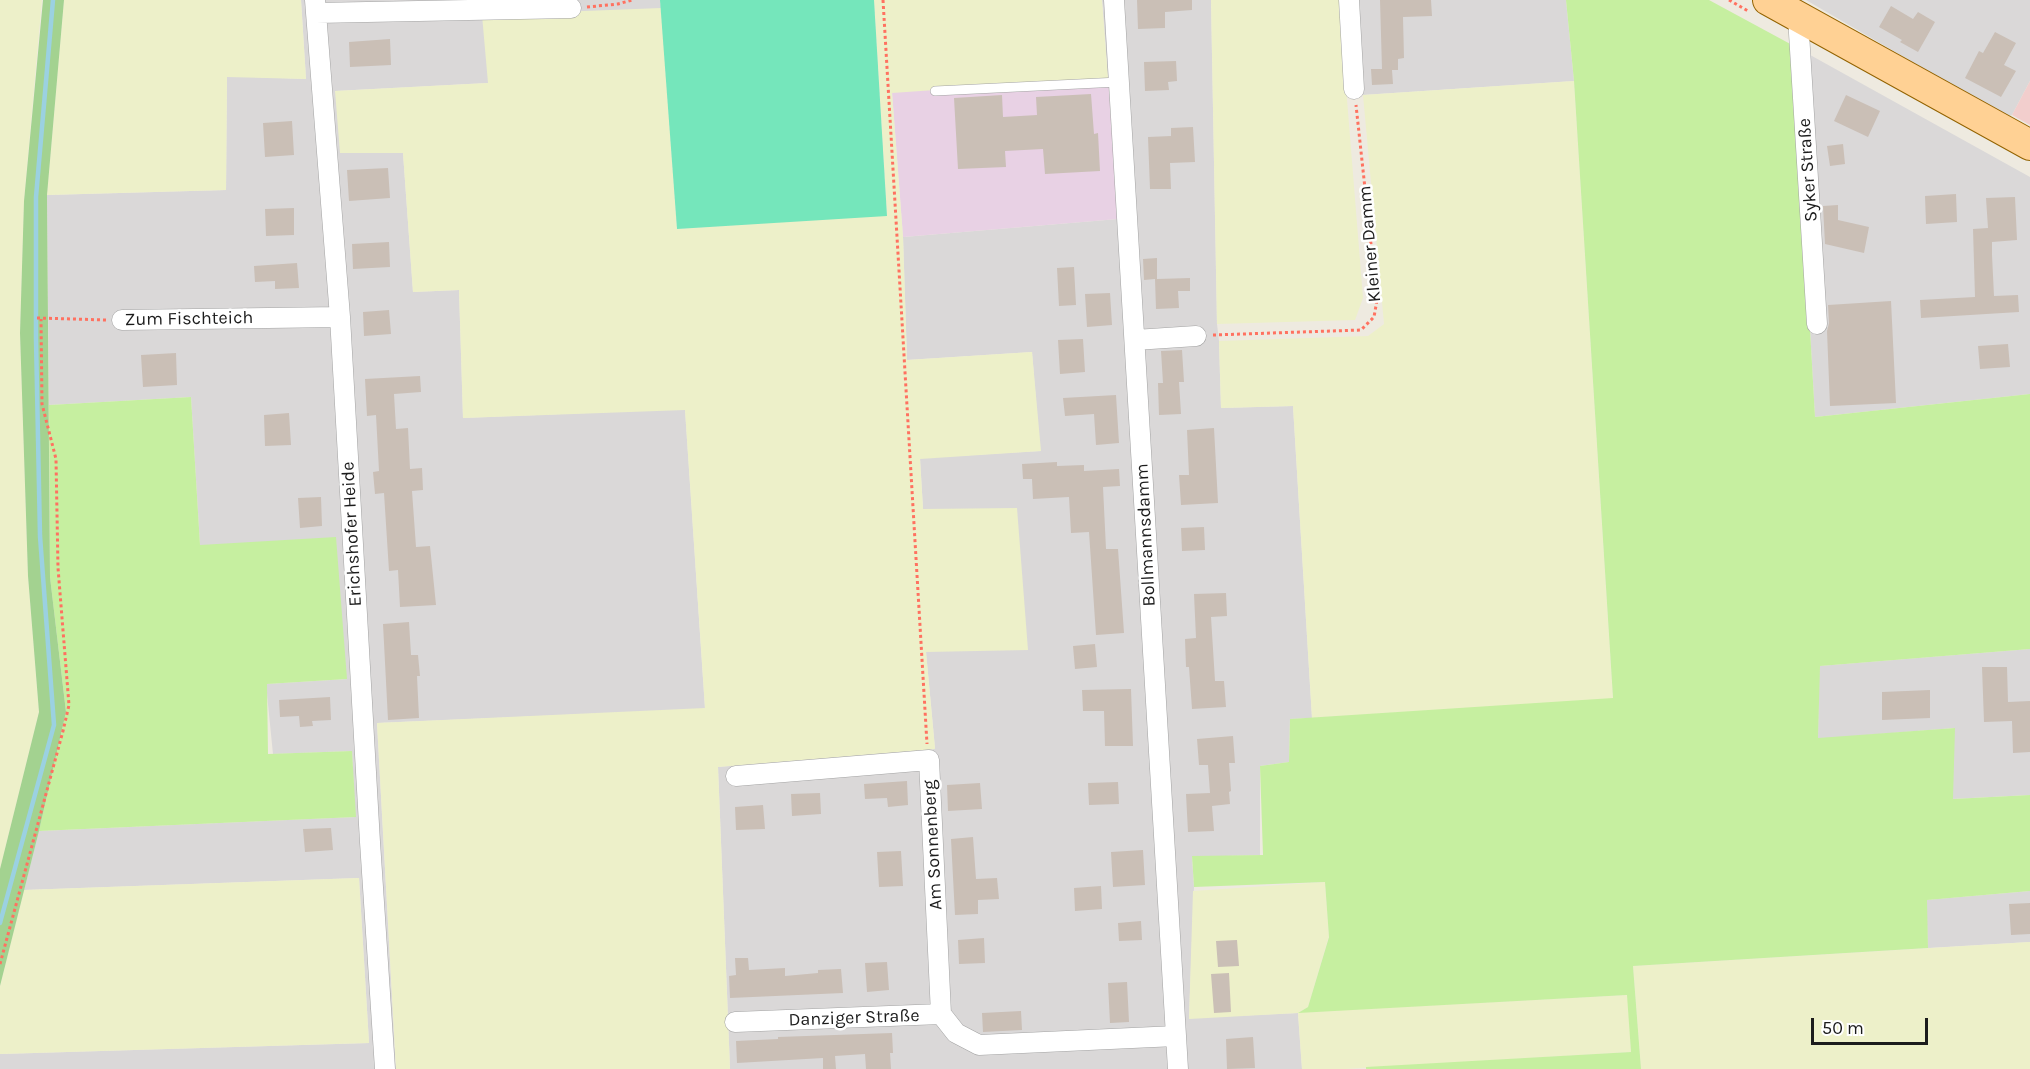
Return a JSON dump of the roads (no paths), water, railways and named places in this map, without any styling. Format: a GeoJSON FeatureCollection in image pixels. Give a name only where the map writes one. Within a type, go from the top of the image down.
{"type":"FeatureCollection","features":[{"type":"Feature","properties":{"kind":"main road"},"geometry":{"type":"LineString","coordinates":[[1768,0],[2030,145]]}},
{"type":"Feature","properties":{"kind":"street","name":"Bollmannsdamm"},"geometry":{"type":"LineString","coordinates":[[1114,0],[1178,1069]]}},
{"type":"Feature","properties":{"kind":"street"},"geometry":{"type":"LineString","coordinates":[[1348,0],[1354,89]]}},
{"type":"Feature","properties":{"kind":"street"},"geometry":{"type":"LineString","coordinates":[[316,6],[571,8]]}},
{"type":"Feature","properties":{"kind":"street","name":"Erichshofer Heide"},"geometry":{"type":"LineString","coordinates":[[316,6],[340,317],[385,1069]]}},
{"type":"Feature","properties":{"kind":"street","name":"Syker Straße"},"geometry":{"type":"LineString","coordinates":[[1798,17],[1817,324]]}},
{"type":"Feature","properties":{"kind":"street","name":"Zum Fischteich"},"geometry":{"type":"LineString","coordinates":[[122,320],[340,317]]}},
{"type":"Feature","properties":{"kind":"street"},"geometry":{"type":"LineString","coordinates":[[1136,340],[1196,336]]}},
{"type":"Feature","properties":{"kind":"street","name":"Am Sonnenberg"},"geometry":{"type":"LineString","coordinates":[[736,776],[928,760],[941,1014]]}},
{"type":"Feature","properties":{"kind":"street","name":"Danziger Straße"},"geometry":{"type":"LineString","coordinates":[[735,1022],[941,1014],[956,1033],[979,1045],[1176,1036]]}},
{"type":"Feature","properties":{"kind":"lane"},"geometry":{"type":"LineString","coordinates":[[935,91],[1119,82]]}},
{"type":"Feature","properties":{"kind":"waterway"},"geometry":{"type":"LineString","coordinates":[[0,923],[54,725],[40,536],[36,339],[36,197],[53,0]]}}]}
